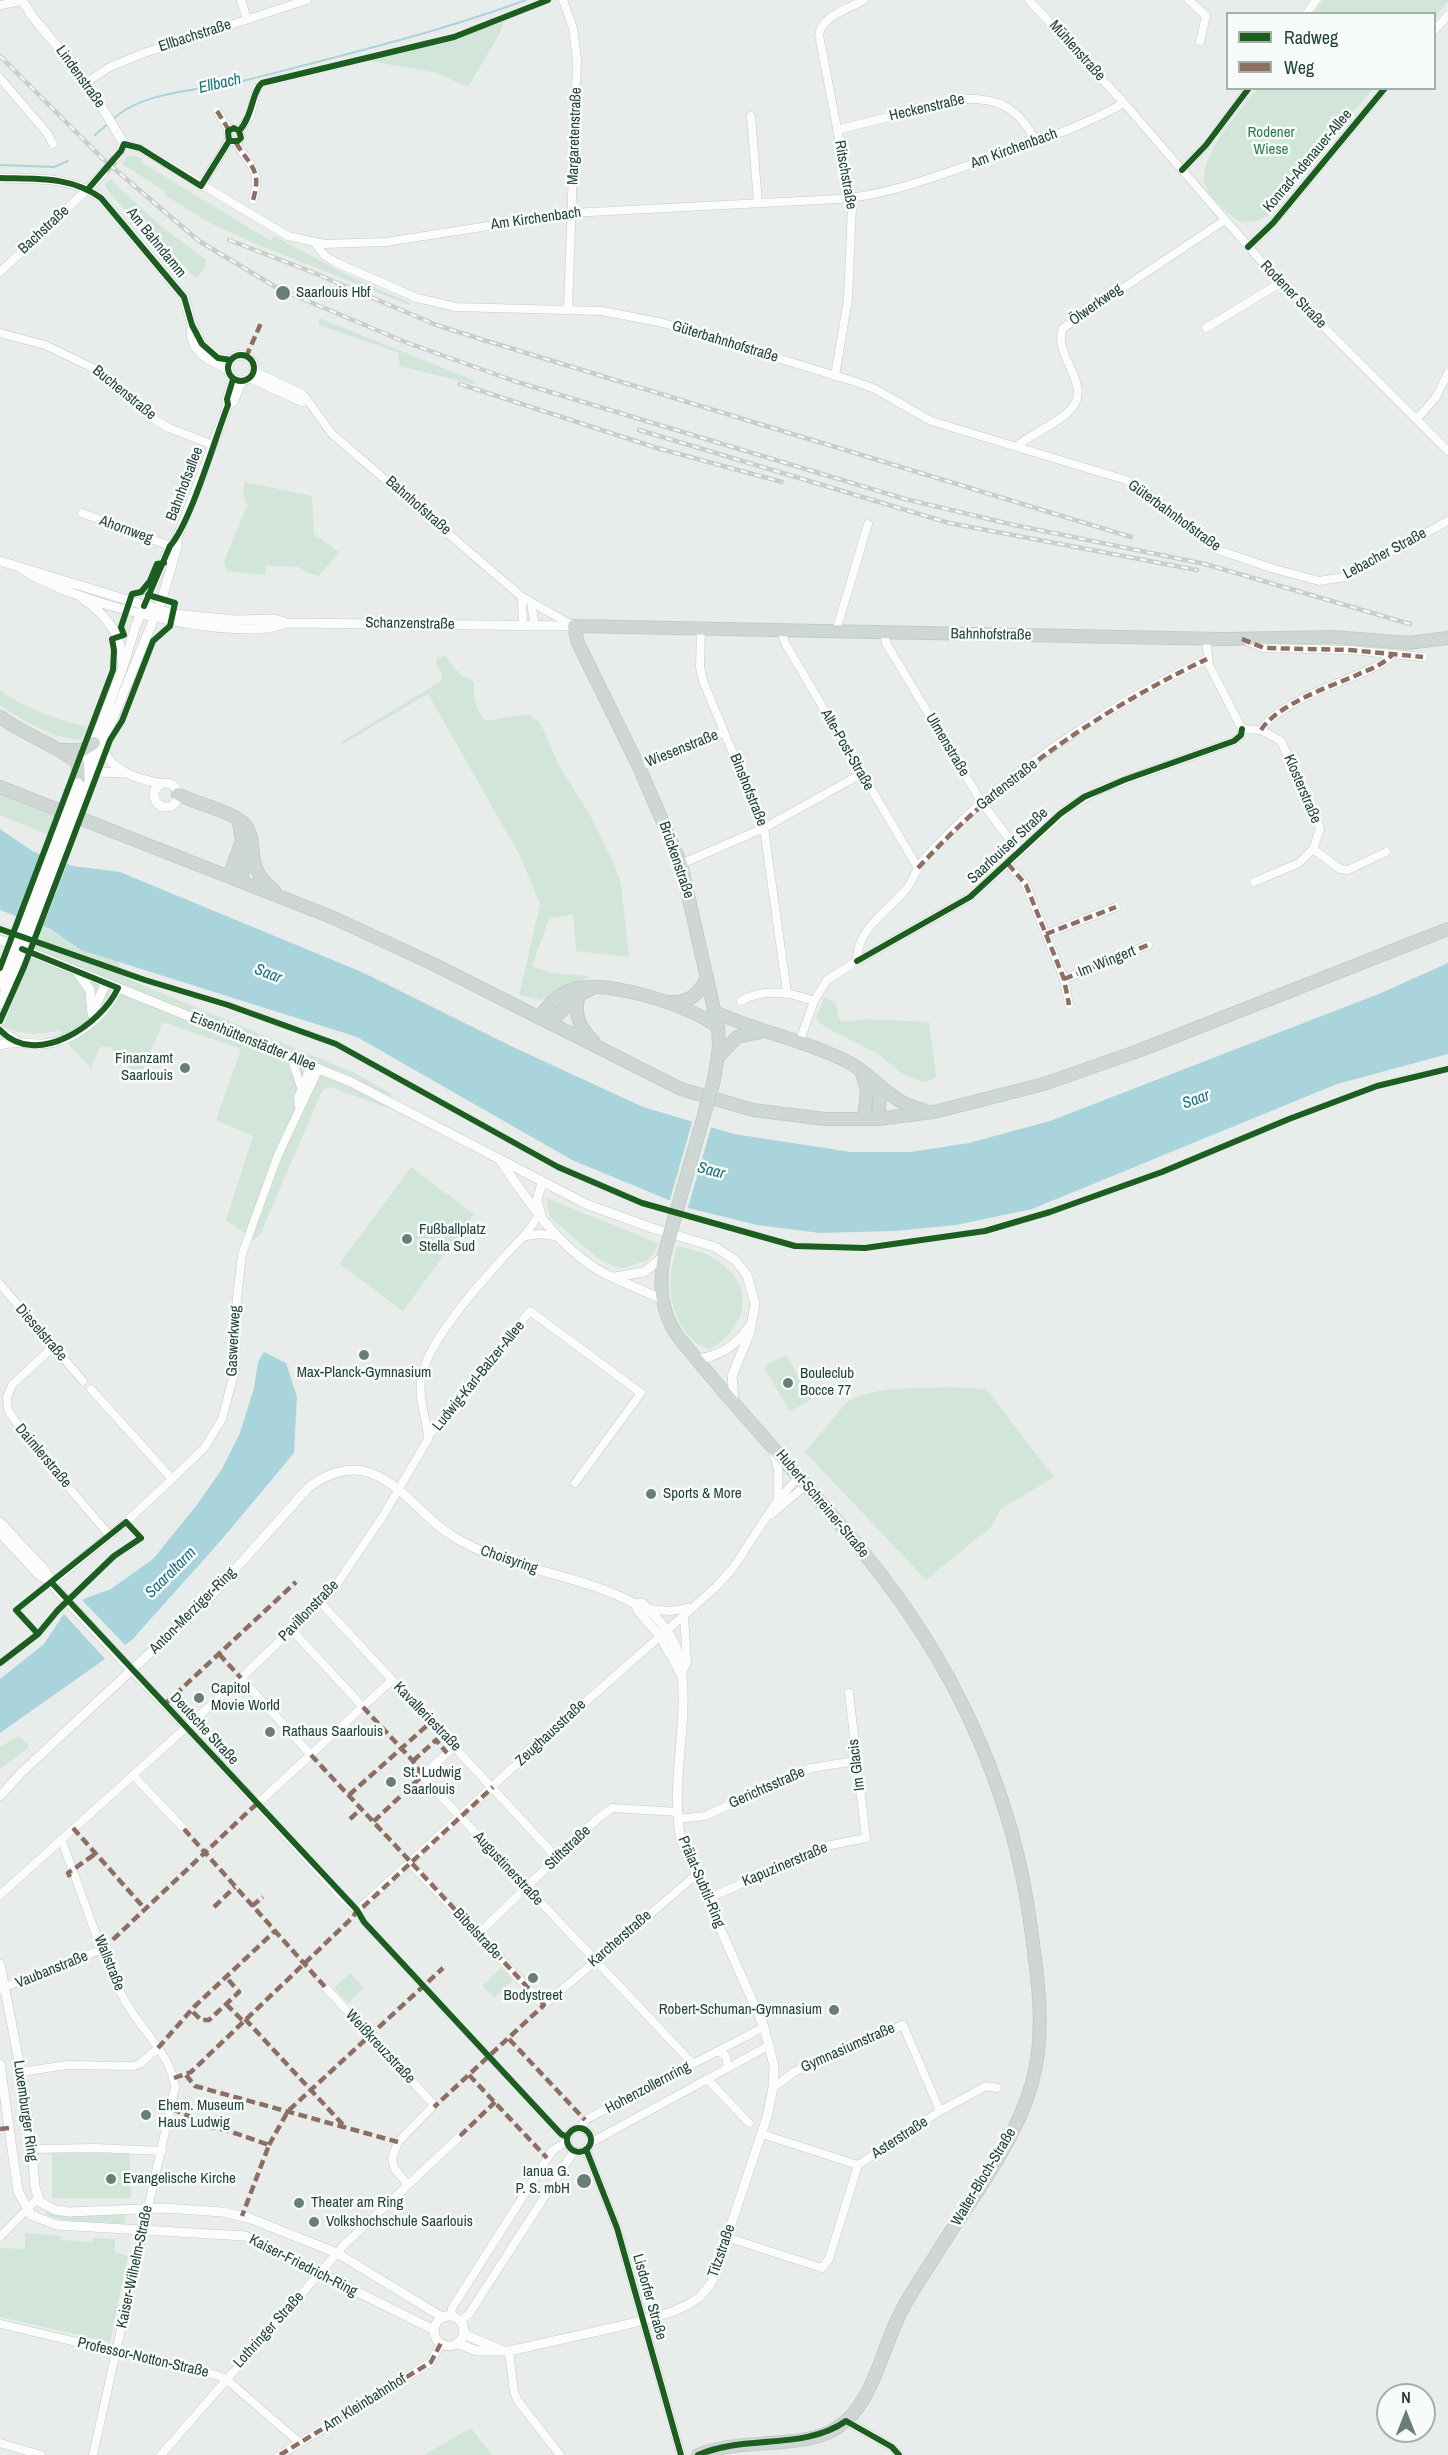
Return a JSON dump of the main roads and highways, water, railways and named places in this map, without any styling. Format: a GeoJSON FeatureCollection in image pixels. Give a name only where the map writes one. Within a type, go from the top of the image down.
{"type":"FeatureCollection","features":[{"type":"Feature","properties":{"kind":"main road","name":"Bahnhofstraße"},"geometry":{"type":"LineString","coordinates":[[580,627],[1206,639],[1325,637],[1408,643],[1448,638]]}},
{"type":"Feature","properties":{"kind":"main road","name":"Brückenstraße"},"geometry":{"type":"LineString","coordinates":[[580,627],[586,654],[681,864],[718,1027],[718,1058],[714,1080],[664,1256]]}},
{"type":"Feature","properties":{"kind":"main road"},"geometry":{"type":"LineString","coordinates":[[0,717],[18,730],[62,750],[78,763],[82,783]]}},
{"type":"Feature","properties":{"kind":"main road"},"geometry":{"type":"LineString","coordinates":[[62,750],[83,750],[98,744]]}},
{"type":"Feature","properties":{"kind":"main road"},"geometry":{"type":"LineString","coordinates":[[0,788],[282,896],[433,964],[681,1089],[724,1104],[779,1115],[878,1119],[934,1112],[1007,1095],[1087,1071],[1448,929]]}},
{"type":"Feature","properties":{"kind":"main road"},"geometry":{"type":"LineString","coordinates":[[176,799],[232,815],[247,827],[251,850],[261,878],[282,896]]}},
{"type":"Feature","properties":{"kind":"main road"},"geometry":{"type":"LineString","coordinates":[[232,815],[240,826],[242,841],[234,878]]}},
{"type":"Feature","properties":{"kind":"main road"},"geometry":{"type":"LineString","coordinates":[[234,878],[251,850]]}},
{"type":"Feature","properties":{"kind":"main road"},"geometry":{"type":"LineString","coordinates":[[663,1002],[680,1003],[693,997],[707,977]]}},
{"type":"Feature","properties":{"kind":"main road"},"geometry":{"type":"LineString","coordinates":[[544,1020],[560,995],[573,989],[597,987],[663,1002],[700,1016],[718,1027]]}},
{"type":"Feature","properties":{"kind":"main road"},"geometry":{"type":"LineString","coordinates":[[544,1020],[579,996],[597,987]]}},
{"type":"Feature","properties":{"kind":"main road"},"geometry":{"type":"LineString","coordinates":[[579,996],[576,1014],[578,1023],[601,1049]]}},
{"type":"Feature","properties":{"kind":"main road"},"geometry":{"type":"LineString","coordinates":[[715,1012],[766,1033],[834,1055],[860,1069],[900,1103],[934,1112]]}},
{"type":"Feature","properties":{"kind":"main road"},"geometry":{"type":"LineString","coordinates":[[718,1058],[737,1037],[751,1032],[766,1033]]}},
{"type":"Feature","properties":{"kind":"main road"},"geometry":{"type":"LineString","coordinates":[[860,1069],[867,1090],[864,1119]]}},
{"type":"Feature","properties":{"kind":"main road"},"geometry":{"type":"LineString","coordinates":[[876,1083],[880,1093],[878,1119]]}},
{"type":"Feature","properties":{"kind":"main road","name":"Hubert-Schreiner-Straße"},"geometry":{"type":"LineString","coordinates":[[664,1256],[661,1272],[662,1300],[674,1331],[695,1359],[884,1578],[924,1637],[961,1702],[988,1761]]}},
{"type":"Feature","properties":{"kind":"main road","name":"Walter-Bloch-Straße"},"geometry":{"type":"LineString","coordinates":[[698,2455],[728,2445],[812,2437],[827,2433],[846,2421],[861,2403],[903,2308],[1010,2137],[1033,2080],[1040,2037],[1039,2014],[1029,1912],[1012,1828],[988,1761]]}},
{"type":"Feature","properties":{"kind":"water","name":"Saar"},"geometry":{"type":"Polygon","coordinates":[[[0,829],[34,852],[73,866],[120,872],[364,973],[513,1047],[643,1107],[734,1134],[851,1152],[910,1152],[969,1143],[1050,1121],[1381,993],[1448,963],[1448,1054],[1337,1084],[1032,1209],[956,1225],[895,1231],[820,1233],[757,1225],[688,1208],[572,1160],[357,1037],[81,950],[50,929],[0,910],[0,829]]]}},
{"type":"Feature","properties":{"kind":"water","name":"Saaraltarm"},"geometry":{"type":"Polygon","coordinates":[[[264,1352],[286,1363],[297,1397],[294,1453],[223,1538],[132,1640],[0,1733],[0,1679],[44,1644],[63,1615],[86,1598],[111,1589],[153,1559],[196,1506],[222,1469],[240,1433],[254,1388],[258,1362],[264,1352]]]}},
{"type":"Feature","properties":{"kind":"waterway","name":"Ellbach"},"geometry":{"type":"LineString","coordinates":[[113,119],[126,109],[160,96],[235,83],[355,52],[458,23],[526,0]]}},
{"type":"Feature","properties":{"kind":"waterway","name":"Ellbach"},"geometry":{"type":"LineString","coordinates":[[95,135],[109,123]]}},
{"type":"Feature","properties":{"kind":"waterway","name":"Ellbach"},"geometry":{"type":"LineString","coordinates":[[0,165],[54,167],[68,161]]}},
{"type":"Feature","properties":{"kind":"tunnel"},"geometry":{"type":"LineString","coordinates":[[103,173],[116,158]]}},
{"type":"Feature","properties":{"kind":"railway"},"geometry":{"type":"LineString","coordinates":[[0,56],[103,159],[199,241],[279,289],[405,342],[517,382],[905,499],[1014,525],[1205,564],[1410,624]]}},
{"type":"Feature","properties":{"kind":"railway"},"geometry":{"type":"LineString","coordinates":[[229,240],[312,272],[434,324],[1131,537]]}},
{"type":"Feature","properties":{"kind":"railway"},"geometry":{"type":"LineString","coordinates":[[460,384],[657,448],[782,482]]}},
{"type":"Feature","properties":{"kind":"railway"},"geometry":{"type":"LineString","coordinates":[[639,430],[949,523],[1197,570]]}},
{"type":"Feature","properties":{"kind":"place","name":"Saarlouis Hbf"},"geometry":{"type":"Point","coordinates":[283,293]}},
{"type":"Feature","properties":{"kind":"place","name":"Finanzamt Saarlouis"},"geometry":{"type":"Point","coordinates":[185,1068]}},
{"type":"Feature","properties":{"kind":"place","name":"Fußballplatz Stella Sud"},"geometry":{"type":"Point","coordinates":[407,1239]}},
{"type":"Feature","properties":{"kind":"place","name":"Max-Planck-Gymnasium"},"geometry":{"type":"Point","coordinates":[364,1355]}},
{"type":"Feature","properties":{"kind":"place","name":"Bouleclub Bocce 77"},"geometry":{"type":"Point","coordinates":[788,1383]}},
{"type":"Feature","properties":{"kind":"place","name":"Sports & More"},"geometry":{"type":"Point","coordinates":[651,1494]}},
{"type":"Feature","properties":{"kind":"place","name":"Capitol Movie World"},"geometry":{"type":"Point","coordinates":[199,1698]}},
{"type":"Feature","properties":{"kind":"place","name":"Rathaus Saarlouis"},"geometry":{"type":"Point","coordinates":[270,1732]}},
{"type":"Feature","properties":{"kind":"place","name":"St. Ludwig Saarlouis"},"geometry":{"type":"Point","coordinates":[391,1782]}},
{"type":"Feature","properties":{"kind":"place","name":"Bodystreet"},"geometry":{"type":"Point","coordinates":[533,1978]}},
{"type":"Feature","properties":{"kind":"place","name":"Robert-Schuman-Gymnasium"},"geometry":{"type":"Point","coordinates":[834,2010]}},
{"type":"Feature","properties":{"kind":"place","name":"Ehem. Museum Haus Ludwig"},"geometry":{"type":"Point","coordinates":[146,2115]}},
{"type":"Feature","properties":{"kind":"place","name":"Evangelische Kirche"},"geometry":{"type":"Point","coordinates":[111,2179]}},
{"type":"Feature","properties":{"kind":"place","name":"Ianua G. P. S. mbH"},"geometry":{"type":"Point","coordinates":[584,2181]}},
{"type":"Feature","properties":{"kind":"place","name":"Theater am Ring"},"geometry":{"type":"Point","coordinates":[299,2203]}},
{"type":"Feature","properties":{"kind":"place","name":"Volkshochschule Saarlouis"},"geometry":{"type":"Point","coordinates":[314,2222]}},
{"type":"Feature","properties":{"kind":"park label","name":"Rodener Wiese"},"geometry":{"type":"Point","coordinates":[1271,142]}}]}
